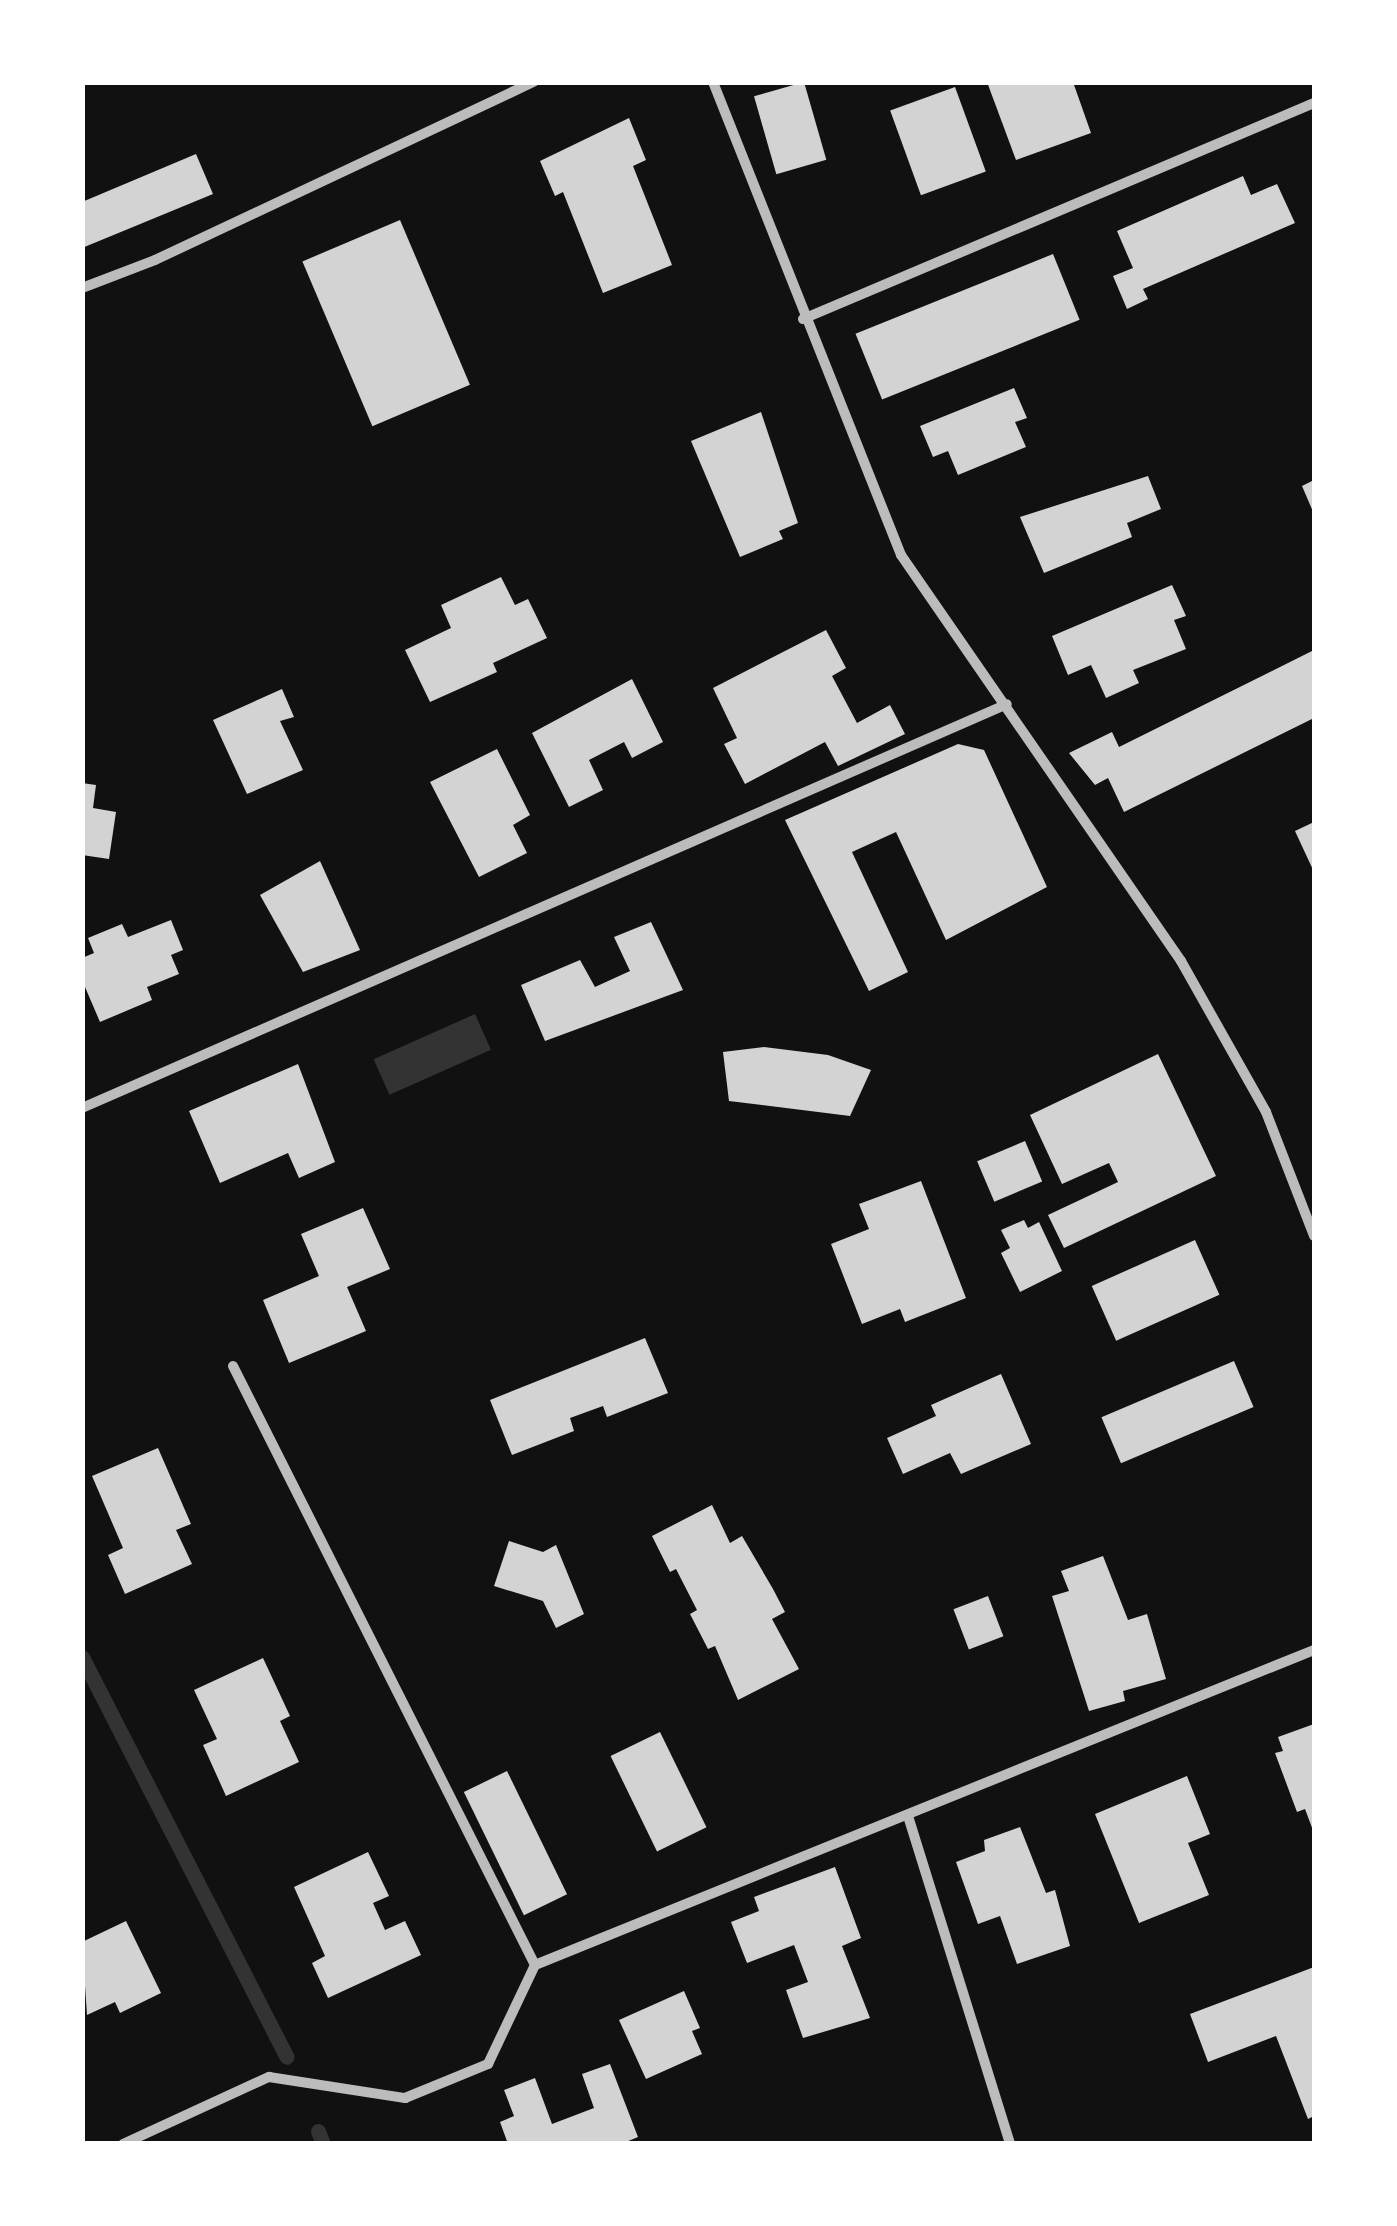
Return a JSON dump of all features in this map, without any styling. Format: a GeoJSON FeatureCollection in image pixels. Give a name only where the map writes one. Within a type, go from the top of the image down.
{"type":"FeatureCollection","features":[{"type":"Feature","properties":{"kind":"street"},"geometry":{"type":"LineString","coordinates":[[82,288],[156,260],[534,82]]}},
{"type":"Feature","properties":{"kind":"street"},"geometry":{"type":"LineString","coordinates":[[713,82],[802,318],[901,555],[942,622],[1007,704],[1220,1030],[1266,1112],[1314,1236]]}},
{"type":"Feature","properties":{"kind":"street"},"geometry":{"type":"LineString","coordinates":[[802,318],[1314,103]]}},
{"type":"Feature","properties":{"kind":"street"},"geometry":{"type":"LineString","coordinates":[[82,1108],[1007,704]]}},
{"type":"Feature","properties":{"kind":"street"},"geometry":{"type":"LineString","coordinates":[[233,1366],[534,1965]]}},
{"type":"Feature","properties":{"kind":"street"},"geometry":{"type":"LineString","coordinates":[[122,2144],[269,2077],[405,2098],[488,2064],[534,1965],[1314,1650]]}},
{"type":"Feature","properties":{"kind":"street"},"geometry":{"type":"LineString","coordinates":[[908,1816],[1010,2144]]}},
{"type":"Feature","properties":{"kind":"shaded area"},"geometry":{"type":"Polygon","coordinates":[[[475,1014],[491,1050],[389,1095],[374,1059],[475,1014]]]}},
{"type":"Feature","properties":{"kind":"building"},"geometry":{"type":"Polygon","coordinates":[[[804,82],[826,160],[776,174],[754,96],[804,82]]]}},
{"type":"Feature","properties":{"kind":"building"},"geometry":{"type":"Polygon","coordinates":[[[987,82],[1073,82],[1091,133],[1016,160],[987,82]]]}},
{"type":"Feature","properties":{"kind":"building"},"geometry":{"type":"Polygon","coordinates":[[[955,87],[986,172],[921,195],[890,111],[955,87]]]}},
{"type":"Feature","properties":{"kind":"building"},"geometry":{"type":"Polygon","coordinates":[[[629,118],[646,160],[633,166],[672,265],[603,293],[563,192],[555,196],[540,161],[629,118]]]}},
{"type":"Feature","properties":{"kind":"building"},"geometry":{"type":"Polygon","coordinates":[[[196,154],[213,194],[82,248],[82,202],[196,154]]]}},
{"type":"Feature","properties":{"kind":"building"},"geometry":{"type":"Polygon","coordinates":[[[1243,176],[1251,195],[1277,184],[1295,223],[1143,289],[1148,299],[1127,309],[1113,276],[1133,268],[1117,231],[1243,176]]]}},
{"type":"Feature","properties":{"kind":"building"},"geometry":{"type":"Polygon","coordinates":[[[400,220],[470,385],[372,426],[302,261],[400,220]]]}},
{"type":"Feature","properties":{"kind":"building"},"geometry":{"type":"Polygon","coordinates":[[[1053,254],[1080,320],[882,400],[856,334],[1053,254]]]}},
{"type":"Feature","properties":{"kind":"building"},"geometry":{"type":"Polygon","coordinates":[[[1014,388],[1027,418],[1015,422],[1026,447],[958,475],[948,451],[933,457],[920,426],[1014,388]]]}},
{"type":"Feature","properties":{"kind":"building"},"geometry":{"type":"Polygon","coordinates":[[[761,412],[798,523],[779,531],[783,539],[740,557],[691,441],[761,412]]]}},
{"type":"Feature","properties":{"kind":"building"},"geometry":{"type":"Polygon","coordinates":[[[1148,476],[1161,509],[1127,523],[1132,537],[1044,573],[1020,517],[1148,476]]]}},
{"type":"Feature","properties":{"kind":"building"},"geometry":{"type":"Polygon","coordinates":[[[1314,480],[1314,514],[1302,486],[1314,480]]]}},
{"type":"Feature","properties":{"kind":"building"},"geometry":{"type":"Polygon","coordinates":[[[501,577],[515,605],[528,599],[547,638],[493,663],[497,672],[430,702],[405,650],[451,628],[441,605],[501,577]]]}},
{"type":"Feature","properties":{"kind":"building"},"geometry":{"type":"Polygon","coordinates":[[[1172,585],[1186,616],[1174,620],[1186,649],[1133,670],[1139,683],[1106,698],[1091,665],[1068,675],[1052,636],[1172,585]]]}},
{"type":"Feature","properties":{"kind":"building"},"geometry":{"type":"Polygon","coordinates":[[[826,630],[846,668],[832,676],[857,723],[890,705],[905,734],[838,766],[825,742],[745,784],[724,744],[737,738],[713,688],[826,630]]]}},
{"type":"Feature","properties":{"kind":"building"},"geometry":{"type":"Polygon","coordinates":[[[1314,650],[1314,718],[1124,812],[1108,778],[1095,785],[1069,753],[1112,732],[1119,747],[1314,650]]]}},
{"type":"Feature","properties":{"kind":"building"},"geometry":{"type":"Polygon","coordinates":[[[632,679],[663,742],[632,758],[624,742],[589,760],[603,790],[569,807],[532,733],[632,679]]]}},
{"type":"Feature","properties":{"kind":"building"},"geometry":{"type":"Polygon","coordinates":[[[282,689],[294,717],[280,721],[303,770],[247,794],[213,720],[282,689]]]}},
{"type":"Feature","properties":{"kind":"building"},"geometry":{"type":"Polygon","coordinates":[[[958,744],[984,750],[1047,887],[946,940],[896,832],[852,852],[908,972],[869,991],[785,820],[958,744]]]}},
{"type":"Feature","properties":{"kind":"building"},"geometry":{"type":"Polygon","coordinates":[[[497,749],[530,815],[513,825],[527,853],[479,877],[430,782],[497,749]]]}},
{"type":"Feature","properties":{"kind":"building"},"geometry":{"type":"Polygon","coordinates":[[[82,783],[96,785],[93,808],[116,812],[109,859],[82,855],[82,783]]]}},
{"type":"Feature","properties":{"kind":"building"},"geometry":{"type":"Polygon","coordinates":[[[1314,822],[1314,872],[1295,831],[1314,822]]]}},
{"type":"Feature","properties":{"kind":"building"},"geometry":{"type":"Polygon","coordinates":[[[320,861],[360,950],[303,972],[260,895],[320,861]]]}},
{"type":"Feature","properties":{"kind":"building"},"geometry":{"type":"Polygon","coordinates":[[[171,920],[183,950],[171,955],[179,974],[147,987],[152,1000],[100,1022],[82,980],[82,958],[94,953],[88,938],[122,924],[128,937],[171,920]]]}},
{"type":"Feature","properties":{"kind":"building"},"geometry":{"type":"Polygon","coordinates":[[[651,922],[683,990],[545,1041],[521,985],[580,960],[595,987],[630,971],[614,937],[651,922]]]}},
{"type":"Feature","properties":{"kind":"building"},"geometry":{"type":"Polygon","coordinates":[[[764,1047],[828,1055],[871,1070],[850,1116],[729,1101],[723,1052],[764,1047]]]}},
{"type":"Feature","properties":{"kind":"building"},"geometry":{"type":"Polygon","coordinates":[[[1158,1054],[1216,1176],[1064,1248],[1048,1215],[1118,1182],[1109,1163],[1062,1184],[1030,1115],[1158,1054]]]}},
{"type":"Feature","properties":{"kind":"building"},"geometry":{"type":"Polygon","coordinates":[[[298,1064],[335,1162],[299,1178],[288,1153],[220,1183],[189,1111],[298,1064]]]}},
{"type":"Feature","properties":{"kind":"building"},"geometry":{"type":"Polygon","coordinates":[[[1025,1141],[1042,1182],[994,1202],[977,1161],[1025,1141]]]}},
{"type":"Feature","properties":{"kind":"building"},"geometry":{"type":"Polygon","coordinates":[[[921,1181],[966,1298],[905,1322],[900,1309],[862,1324],[831,1244],[869,1229],[859,1204],[921,1181]]]}},
{"type":"Feature","properties":{"kind":"building"},"geometry":{"type":"Polygon","coordinates":[[[363,1208],[390,1269],[347,1287],[366,1331],[289,1363],[263,1300],[319,1276],[301,1234],[363,1208]]]}},
{"type":"Feature","properties":{"kind":"building"},"geometry":{"type":"Polygon","coordinates":[[[1024,1220],[1028,1228],[1039,1222],[1062,1271],[1020,1292],[1001,1253],[1010,1248],[1001,1230],[1024,1220]]]}},
{"type":"Feature","properties":{"kind":"building"},"geometry":{"type":"Polygon","coordinates":[[[1195,1240],[1219,1295],[1116,1341],[1092,1286],[1195,1240]]]}},
{"type":"Feature","properties":{"kind":"building"},"geometry":{"type":"Polygon","coordinates":[[[645,1338],[668,1393],[607,1417],[603,1406],[570,1418],[574,1431],[512,1455],[490,1400],[645,1338]]]}},
{"type":"Feature","properties":{"kind":"building"},"geometry":{"type":"Polygon","coordinates":[[[1234,1361],[1254,1407],[1121,1463],[1101,1417],[1234,1361]]]}},
{"type":"Feature","properties":{"kind":"building"},"geometry":{"type":"Polygon","coordinates":[[[1001,1374],[1031,1444],[961,1474],[950,1453],[903,1474],[887,1438],[936,1416],[931,1405],[1001,1374]]]}},
{"type":"Feature","properties":{"kind":"building"},"geometry":{"type":"Polygon","coordinates":[[[158,1448],[191,1524],[176,1530],[192,1564],[125,1594],[108,1555],[123,1548],[92,1476],[158,1448]]]}},
{"type":"Feature","properties":{"kind":"building"},"geometry":{"type":"Polygon","coordinates":[[[712,1505],[730,1543],[742,1536],[773,1589],[785,1612],[772,1619],[799,1669],[738,1700],[715,1646],[708,1649],[690,1614],[697,1610],[676,1569],[670,1572],[652,1536],[712,1505]]]}},
{"type":"Feature","properties":{"kind":"building"},"geometry":{"type":"Polygon","coordinates":[[[509,1541],[543,1552],[556,1545],[584,1614],[556,1628],[543,1601],[494,1586],[509,1541]]]}},
{"type":"Feature","properties":{"kind":"building"},"geometry":{"type":"Polygon","coordinates":[[[1103,1556],[1128,1620],[1147,1614],[1166,1679],[1123,1691],[1125,1701],[1089,1711],[1052,1596],[1069,1591],[1061,1571],[1103,1556]]]}},
{"type":"Feature","properties":{"kind":"building"},"geometry":{"type":"Polygon","coordinates":[[[988,1596],[1003,1636],[969,1649],[953,1609],[988,1596]]]}},
{"type":"Feature","properties":{"kind":"building"},"geometry":{"type":"Polygon","coordinates":[[[263,1658],[290,1716],[280,1721],[299,1762],[226,1796],[203,1745],[217,1739],[194,1690],[263,1658]]]}},
{"type":"Feature","properties":{"kind":"building"},"geometry":{"type":"Polygon","coordinates":[[[1314,1724],[1314,1833],[1305,1809],[1297,1812],[1275,1753],[1283,1751],[1278,1737],[1314,1724]]]}},
{"type":"Feature","properties":{"kind":"building"},"geometry":{"type":"Polygon","coordinates":[[[660,1732],[706,1827],[657,1851],[611,1756],[660,1732]]]}},
{"type":"Feature","properties":{"kind":"building"},"geometry":{"type":"Polygon","coordinates":[[[507,1771],[567,1894],[524,1915],[464,1792],[507,1771]]]}},
{"type":"Feature","properties":{"kind":"building"},"geometry":{"type":"Polygon","coordinates":[[[1187,1776],[1210,1834],[1188,1843],[1209,1895],[1139,1923],[1095,1814],[1187,1776]]]}},
{"type":"Feature","properties":{"kind":"building"},"geometry":{"type":"Polygon","coordinates":[[[1020,1827],[1046,1893],[1055,1890],[1070,1946],[1017,1964],[1000,1916],[978,1924],[956,1862],[985,1851],[984,1840],[1020,1827]]]}},
{"type":"Feature","properties":{"kind":"building"},"geometry":{"type":"Polygon","coordinates":[[[368,1852],[389,1896],[373,1903],[385,1930],[405,1921],[421,1955],[328,1998],[312,1963],[325,1956],[294,1887],[368,1852]]]}},
{"type":"Feature","properties":{"kind":"building"},"geometry":{"type":"Polygon","coordinates":[[[835,1867],[861,1938],[842,1946],[870,2018],[803,2038],[786,1990],[808,1982],[794,1945],[747,1963],[731,1922],[759,1911],[754,1897],[835,1867]]]}},
{"type":"Feature","properties":{"kind":"building"},"geometry":{"type":"Polygon","coordinates":[[[126,1921],[161,1993],[120,2013],[115,2002],[87,2015],[82,1942],[126,1921]]]}},
{"type":"Feature","properties":{"kind":"building"},"geometry":{"type":"Polygon","coordinates":[[[1314,1967],[1314,2116],[1308,2119],[1276,2036],[1208,2062],[1190,2014],[1314,1967]]]}},
{"type":"Feature","properties":{"kind":"building"},"geometry":{"type":"Polygon","coordinates":[[[684,1991],[700,2028],[692,2031],[702,2054],[646,2079],[619,2020],[684,1991]]]}},
{"type":"Feature","properties":{"kind":"building"},"geometry":{"type":"Polygon","coordinates":[[[610,2064],[638,2137],[621,2144],[508,2144],[500,2122],[514,2116],[504,2090],[535,2078],[552,2124],[594,2108],[582,2074],[610,2064]]]}},
{"type":"Feature","properties":{"kind":"waterway"},"geometry":{"type":"LineString","coordinates":[[82,1657],[287,2057]]}},
{"type":"Feature","properties":{"kind":"waterway"},"geometry":{"type":"LineString","coordinates":[[318,2131],[323,2144]]}}]}
